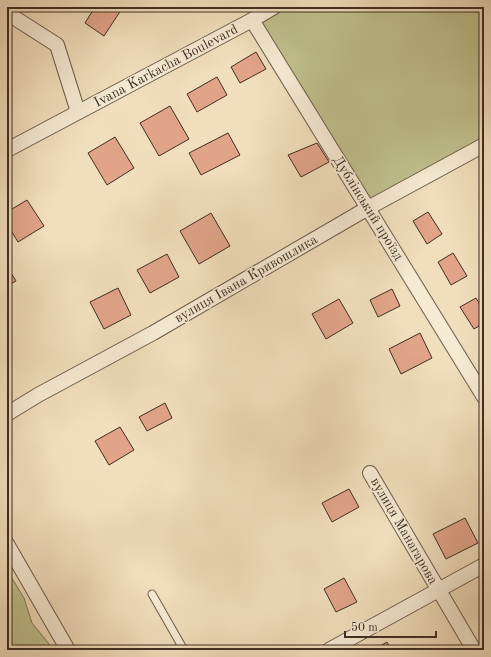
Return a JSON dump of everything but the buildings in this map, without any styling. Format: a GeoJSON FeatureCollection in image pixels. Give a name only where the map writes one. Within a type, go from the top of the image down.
{"type":"FeatureCollection","features":[{"type":"Feature","properties":{"kind":"street","name":"Ivana Karkacha Boulevard"},"geometry":{"type":"LineString","coordinates":[[7,150],[274,7]]}},
{"type":"Feature","properties":{"kind":"street","name":"Ivana Karkacha Boulevard"},"geometry":{"type":"LineString","coordinates":[[7,13],[57,45],[78,112]]}},
{"type":"Feature","properties":{"kind":"street","name":"Дублінський проїзд"},"geometry":{"type":"LineString","coordinates":[[252,20],[484,397]]}},
{"type":"Feature","properties":{"kind":"street","name":"вулиця Івана Кривошлика"},"geometry":{"type":"LineString","coordinates":[[7,414],[38,395],[153,333],[368,208],[484,145]]}},
{"type":"Feature","properties":{"kind":"street","name":"вулиця Манагарова"},"geometry":{"type":"LineString","coordinates":[[370,473],[474,650]]}},
{"type":"Feature","properties":{"kind":"street"},"geometry":{"type":"LineString","coordinates":[[7,544],[68,650]]}},
{"type":"Feature","properties":{"kind":"street","name":"вулиця Манагарова"},"geometry":{"type":"LineString","coordinates":[[329,650],[484,565]]}},
{"type":"Feature","properties":{"kind":"lane"},"geometry":{"type":"LineString","coordinates":[[152,594],[184,650]]}},
{"type":"Feature","properties":{"kind":"green space"},"geometry":{"type":"Polygon","coordinates":[[[274,7],[484,7],[484,142],[368,208],[252,20],[274,7]]]}},
{"type":"Feature","properties":{"kind":"green space"},"geometry":{"type":"Polygon","coordinates":[[[7,570],[24,598],[32,623],[54,650],[7,650],[7,570]]]}}]}
